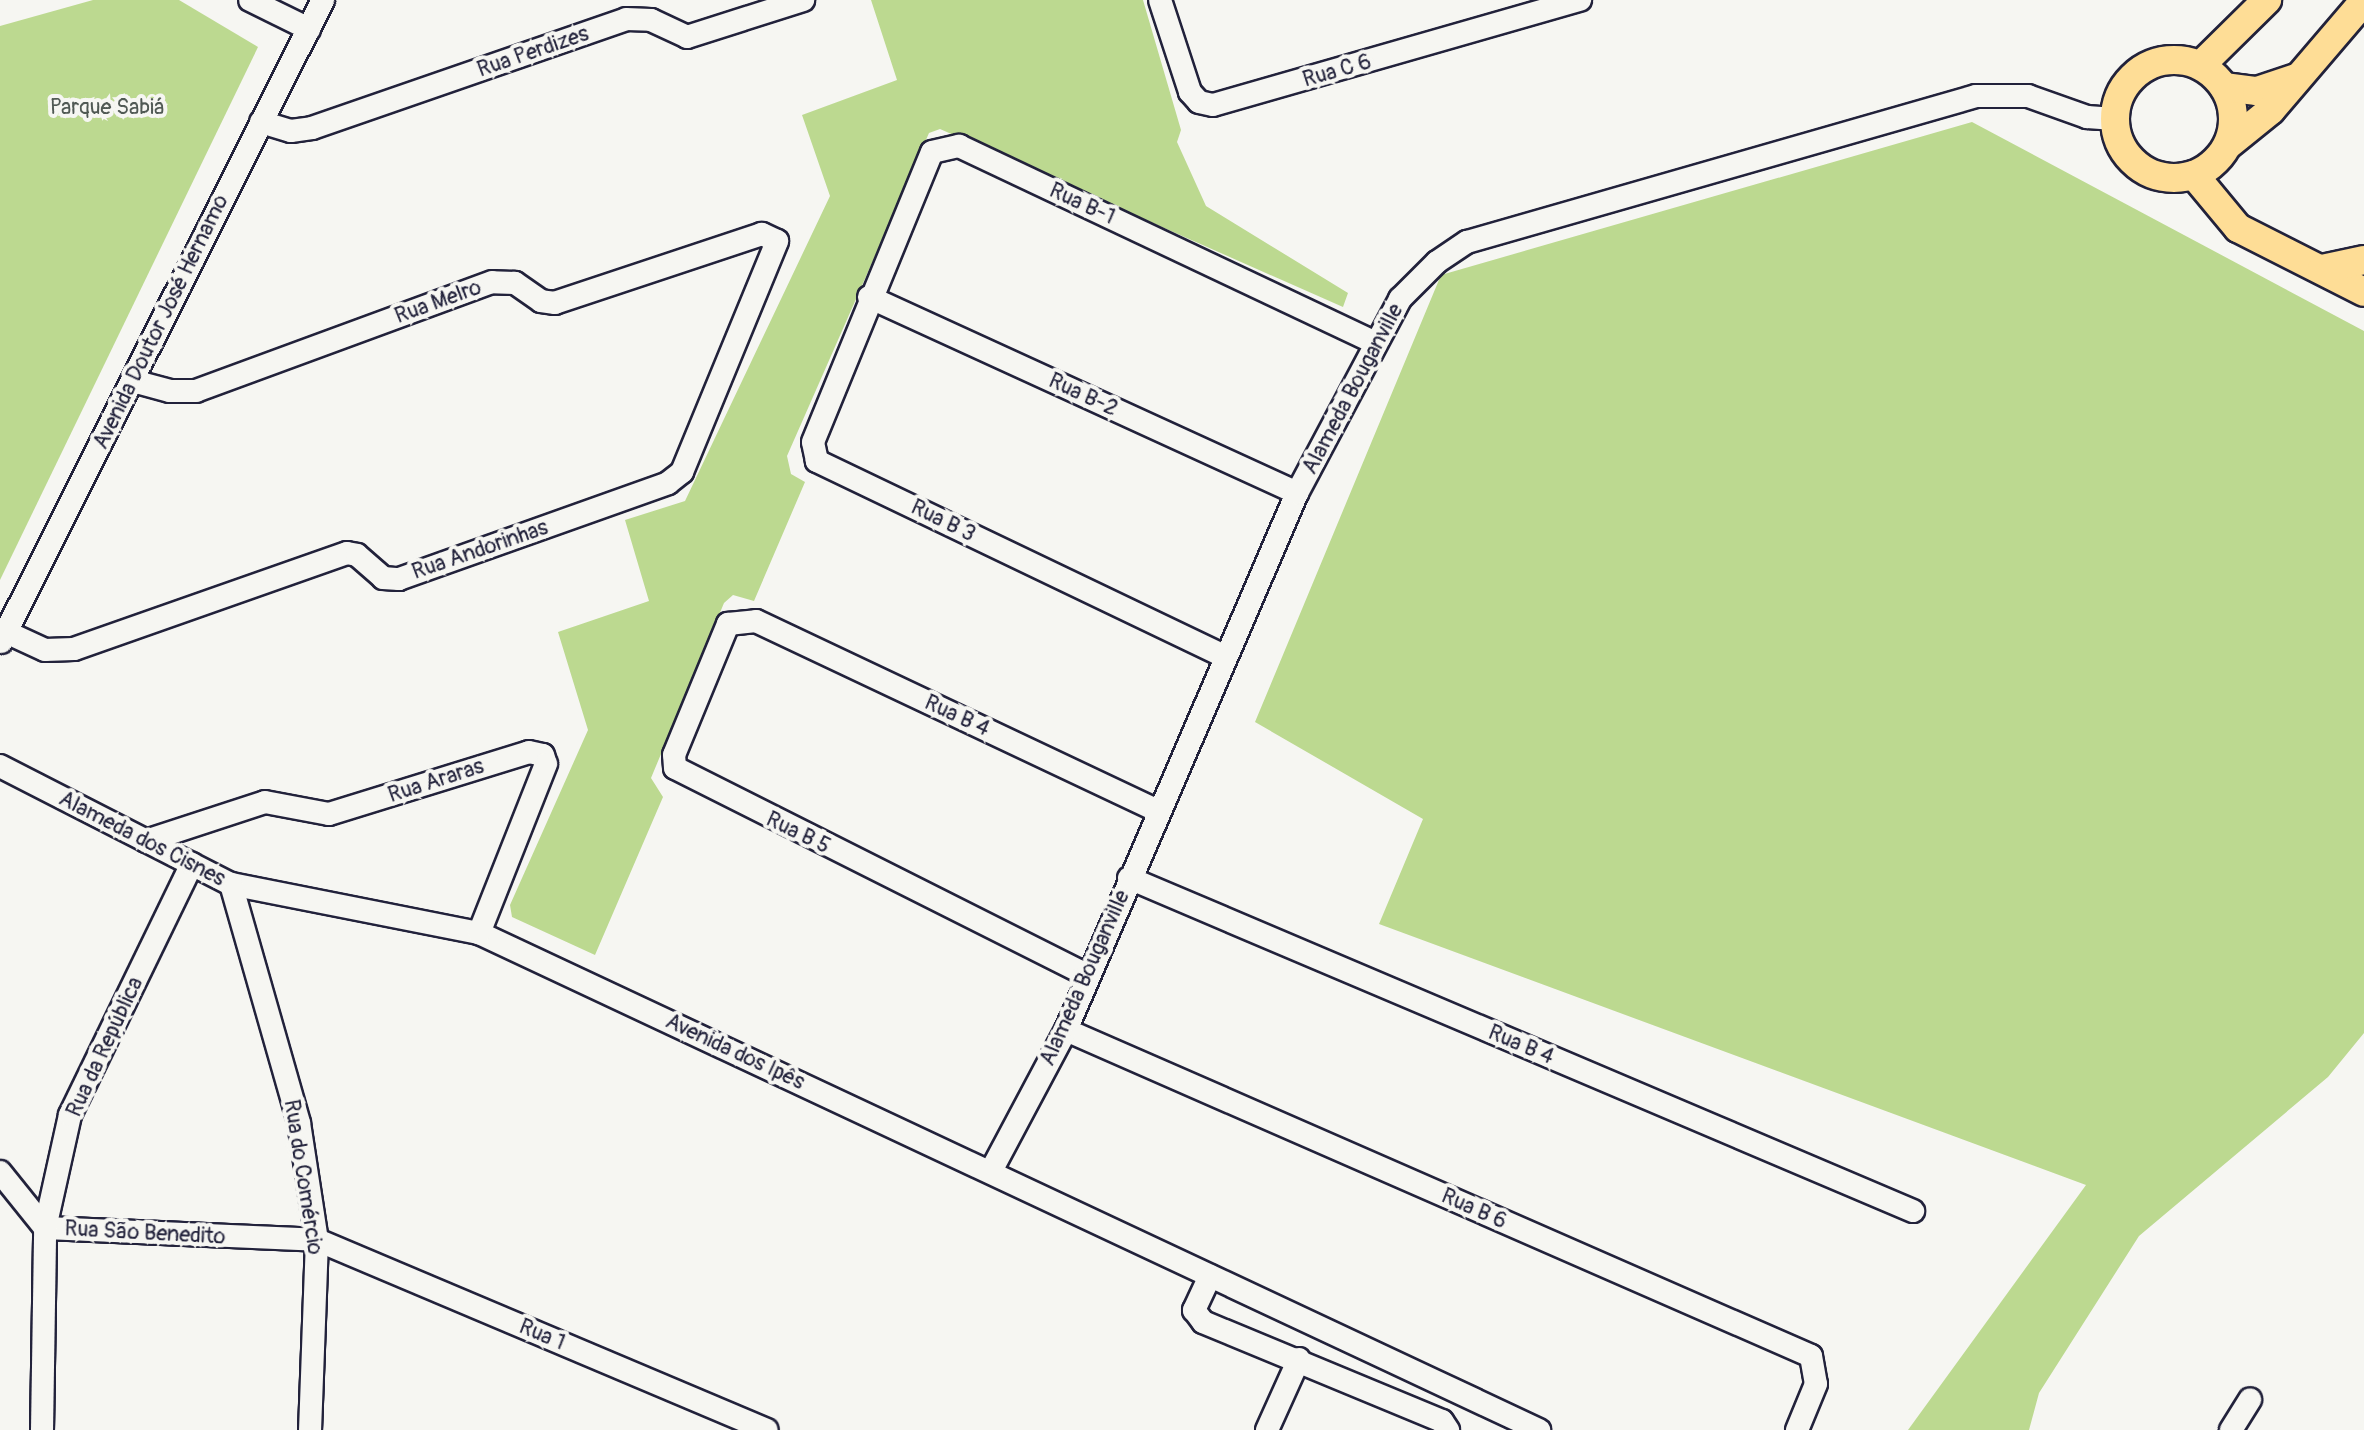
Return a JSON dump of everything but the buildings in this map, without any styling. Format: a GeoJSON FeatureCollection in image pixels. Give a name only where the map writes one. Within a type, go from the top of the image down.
{"type":"FeatureCollection","features":[{"type":"Feature","properties":{"kind":"main road"},"geometry":{"type":"LineString","coordinates":[[2201,65],[2267,0]]}},
{"type":"Feature","properties":{"kind":"main road"},"geometry":{"type":"LineString","coordinates":[[2228,145],[2234,122],[2224,87],[2201,65],[2178,59],[2155,63],[2135,74],[2121,93],[2115,119],[2129,158],[2148,172],[2171,178],[2194,175],[2214,163],[2228,145],[2271,110],[2364,1]]}},
{"type":"Feature","properties":{"kind":"main road"},"geometry":{"type":"LineString","coordinates":[[2224,87],[2257,91],[2301,76]]}},
{"type":"Feature","properties":{"kind":"main road"},"geometry":{"type":"LineString","coordinates":[[2194,175],[2238,228],[2364,292]]}},
{"type":"Feature","properties":{"kind":"main road"},"geometry":{"type":"LineString","coordinates":[[2322,269],[2364,260]]}},
{"type":"Feature","properties":{"kind":"street"},"geometry":{"type":"LineString","coordinates":[[250,0],[309,29]]}},
{"type":"Feature","properties":{"kind":"street","name":"Avenida Doutor José Hernamo"},"geometry":{"type":"LineString","coordinates":[[3,638],[323,0]]}},
{"type":"Feature","properties":{"kind":"street","name":"Rua Perdizes"},"geometry":{"type":"LineString","coordinates":[[261,122],[291,131],[312,128],[626,19],[651,20],[687,37],[803,0]]}},
{"type":"Feature","properties":{"kind":"street","name":"Rua C 6"},"geometry":{"type":"LineString","coordinates":[[1160,0],[1190,92],[1213,105],[1580,0]]}},
{"type":"Feature","properties":{"kind":"street","name":"Alameda Bouganville"},"geometry":{"type":"LineString","coordinates":[[991,1171],[1066,1030],[1087,975],[1297,493],[1374,342],[1400,299],[1437,262],[1467,242],[1976,96],[2028,96],[2087,117],[2115,119]]}},
{"type":"Feature","properties":{"kind":"street","name":"Rua B-1"},"geometry":{"type":"LineString","coordinates":[[869,297],[932,152],[948,145],[1374,342]]}},
{"type":"Feature","properties":{"kind":"street","name":"Rua Melro"},"geometry":{"type":"LineString","coordinates":[[133,381],[170,391],[196,391],[492,282],[515,283],[541,301],[555,303],[762,234],[777,241],[778,249]]}},
{"type":"Feature","properties":{"kind":"street","name":"Rua Andorinhas"},"geometry":{"type":"LineString","coordinates":[[3,638],[45,650],[74,649],[347,553],[357,555],[383,578],[399,579],[668,483],[682,472],[778,249]]}},
{"type":"Feature","properties":{"kind":"street","name":"Rua B-2"},"geometry":{"type":"LineString","coordinates":[[869,297],[1297,493]]}},
{"type":"Feature","properties":{"kind":"street","name":"Rua B 3"},"geometry":{"type":"LineString","coordinates":[[869,297],[813,442],[817,461],[1226,657]]}},
{"type":"Feature","properties":{"kind":"street","name":"Rua B 4"},"geometry":{"type":"LineString","coordinates":[[756,621],[1158,811]]}},
{"type":"Feature","properties":{"kind":"street","name":"Rua B 5"},"geometry":{"type":"LineString","coordinates":[[756,621],[728,624],[674,755],[675,768],[1087,975]]}},
{"type":"Feature","properties":{"kind":"street","name":"Rua Araras"},"geometry":{"type":"LineString","coordinates":[[146,841],[265,802],[329,814],[529,752],[543,755],[546,764],[479,933]]}},
{"type":"Feature","properties":{"kind":"street","name":"Alameda dos Cisnes"},"geometry":{"type":"LineString","coordinates":[[0,766],[231,884],[479,933]]}},
{"type":"Feature","properties":{"kind":"street","name":"Rua da República"},"geometry":{"type":"LineString","coordinates":[[42,1430],[45,1228],[70,1115],[192,864]]}},
{"type":"Feature","properties":{"kind":"street","name":"Rua B 4"},"geometry":{"type":"LineString","coordinates":[[1129,878],[1913,1211]]}},
{"type":"Feature","properties":{"kind":"street","name":"Rua do Comércio"},"geometry":{"type":"LineString","coordinates":[[231,884],[299,1123],[317,1240],[310,1430]]}},
{"type":"Feature","properties":{"kind":"street","name":"Avenida dos Ipês"},"geometry":{"type":"LineString","coordinates":[[479,933],[991,1171]]}},
{"type":"Feature","properties":{"kind":"street","name":"Rua B 6"},"geometry":{"type":"LineString","coordinates":[[1066,1030],[1811,1356],[1816,1384],[1797,1430]]}},
{"type":"Feature","properties":{"kind":"street"},"geometry":{"type":"LineString","coordinates":[[991,1171],[1539,1430]]}},
{"type":"Feature","properties":{"kind":"street","name":"Rua São Benedito"},"geometry":{"type":"LineString","coordinates":[[0,1172],[45,1228],[317,1240]]}},
{"type":"Feature","properties":{"kind":"street","name":"Rua 1"},"geometry":{"type":"LineString","coordinates":[[317,1240],[766,1430]]}},
{"type":"Feature","properties":{"kind":"street"},"geometry":{"type":"LineString","coordinates":[[1210,1276],[1195,1306],[1197,1317],[1442,1421],[1448,1430]]}},
{"type":"Feature","properties":{"kind":"street"},"geometry":{"type":"LineString","coordinates":[[1267,1430],[1299,1359]]}},
{"type":"Feature","properties":{"kind":"street"},"geometry":{"type":"LineString","coordinates":[[2231,1430],[2250,1400]]}},
{"type":"Feature","properties":{"kind":"green space","name":"Parque Sabiá"},"geometry":{"type":"Polygon","coordinates":[[[93,0],[179,0],[258,47],[0,580],[0,26],[93,0]]]}},
{"type":"Feature","properties":{"kind":"green space"},"geometry":{"type":"Polygon","coordinates":[[[871,0],[1143,0],[1181,130],[1177,142],[1206,206],[1348,293],[1343,307],[940,129],[929,133],[787,456],[791,474],[805,482],[754,601],[733,595],[724,603],[651,778],[663,797],[595,955],[512,917],[510,905],[588,730],[558,632],[649,601],[625,520],[685,501],[830,196],[802,115],[897,80],[871,0]]]}},
{"type":"Feature","properties":{"kind":"green space"},"geometry":{"type":"Polygon","coordinates":[[[1972,122],[2364,331],[2364,1033],[2328,1077],[2139,1236],[2039,1393],[2029,1430],[1908,1430],[2086,1185],[1379,924],[1423,819],[1255,722],[1441,275],[1972,122]]]}}]}
